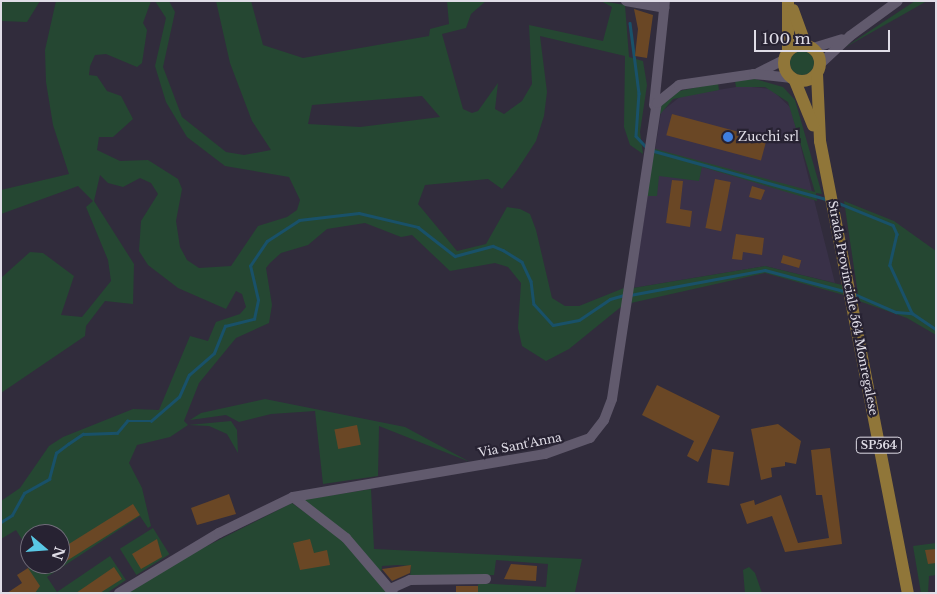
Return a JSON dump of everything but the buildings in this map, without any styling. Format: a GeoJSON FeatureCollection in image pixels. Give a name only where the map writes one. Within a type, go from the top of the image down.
{"type":"FeatureCollection","features":[{"type":"Feature","properties":{"kind":"main road","name":"Strada Provinciale 564 Monregalese"},"geometry":{"type":"LineString","coordinates":[[789,1],[819,69],[820,141],[908,593]]}},
{"type":"Feature","properties":{"kind":"main road","name":"Strada Provinciale 564 Monregalese"},"geometry":{"type":"LineString","coordinates":[[789,1],[786,55],[793,79],[820,141]]}},
{"type":"Feature","properties":{"kind":"main road"},"geometry":{"type":"LineString","coordinates":[[786,55],[809,47]]}},
{"type":"Feature","properties":{"kind":"main road"},"geometry":{"type":"LineString","coordinates":[[793,79],[807,81],[819,69]]}},
{"type":"Feature","properties":{"kind":"street"},"geometry":{"type":"LineString","coordinates":[[626,1],[665,5]]}},
{"type":"Feature","properties":{"kind":"street"},"geometry":{"type":"LineString","coordinates":[[819,69],[850,36],[898,1]]}},
{"type":"Feature","properties":{"kind":"street","name":"Via Sant'Anna"},"geometry":{"type":"LineString","coordinates":[[119,593],[219,533],[294,497],[545,454],[582,443],[600,427],[610,406],[627,306],[654,111],[665,5]]}},
{"type":"Feature","properties":{"kind":"street"},"geometry":{"type":"LineString","coordinates":[[809,47],[850,36]]}},
{"type":"Feature","properties":{"kind":"street"},"geometry":{"type":"LineString","coordinates":[[754,74],[786,55]]}},
{"type":"Feature","properties":{"kind":"street"},"geometry":{"type":"LineString","coordinates":[[654,111],[674,87],[754,74],[793,79]]}},
{"type":"Feature","properties":{"kind":"street"},"geometry":{"type":"LineString","coordinates":[[294,497],[346,538],[391,591],[410,580],[486,579]]}},
{"type":"Feature","properties":{"kind":"shaded area"},"geometry":{"type":"Polygon","coordinates":[[[742,86],[771,89],[791,108],[835,283],[765,266],[633,288],[661,112],[681,96],[742,86]]]}},
{"type":"Feature","properties":{"kind":"green space"},"geometry":{"type":"Polygon","coordinates":[[[1,1],[40,1],[27,22],[1,21],[1,1]]]}},
{"type":"Feature","properties":{"kind":"green space"},"geometry":{"type":"Polygon","coordinates":[[[56,1],[151,1],[143,23],[147,30],[142,63],[137,67],[106,54],[95,55],[90,66],[89,75],[97,76],[107,91],[121,96],[133,119],[113,137],[99,137],[97,150],[120,161],[148,160],[178,179],[182,189],[176,221],[180,247],[187,260],[199,268],[231,266],[258,226],[287,217],[297,210],[300,200],[289,177],[225,166],[187,137],[166,102],[155,66],[166,18],[155,1],[169,1],[175,12],[163,67],[182,117],[226,152],[244,155],[271,150],[252,121],[230,63],[216,1],[251,1],[263,45],[303,58],[429,36],[430,29],[449,24],[447,1],[486,1],[471,14],[466,28],[442,34],[463,109],[472,113],[478,111],[498,83],[495,109],[504,114],[522,101],[532,84],[529,25],[603,41],[612,7],[601,1],[625,5],[629,57],[643,61],[647,85],[640,132],[643,154],[630,145],[624,127],[625,56],[540,36],[547,92],[544,116],[536,141],[517,170],[502,189],[488,179],[425,185],[418,204],[457,251],[486,244],[507,207],[520,209],[530,214],[536,230],[552,298],[565,306],[579,306],[624,288],[622,306],[569,349],[546,361],[522,346],[518,328],[521,283],[508,267],[495,263],[450,271],[412,235],[401,237],[365,223],[327,229],[308,245],[281,253],[266,268],[272,305],[269,323],[236,338],[199,383],[184,421],[188,425],[170,437],[137,445],[129,463],[142,488],[151,526],[148,528],[140,516],[70,562],[70,524],[20,524],[20,536],[16,530],[1,539],[1,501],[20,488],[49,446],[63,437],[133,409],[159,410],[190,336],[208,341],[216,322],[240,314],[246,307],[242,294],[236,291],[226,309],[178,288],[148,265],[139,251],[141,221],[158,194],[151,183],[140,178],[123,187],[108,183],[100,175],[94,201],[134,264],[133,304],[105,301],[86,326],[85,336],[1,393],[1,278],[30,252],[43,253],[74,276],[61,315],[82,317],[111,281],[108,260],[86,207],[93,201],[78,186],[1,214],[1,190],[69,174],[53,125],[46,82],[45,50],[56,1]],[[422,96],[312,105],[308,124],[360,127],[440,117],[422,96]]]}},
{"type":"Feature","properties":{"kind":"green space"},"geometry":{"type":"Polygon","coordinates":[[[915,1],[927,1],[844,48],[915,1]]]}},
{"type":"Feature","properties":{"kind":"green space"},"geometry":{"type":"Polygon","coordinates":[[[802,51],[807,52],[813,58],[813,68],[807,74],[802,75],[797,74],[791,68],[790,63],[791,58],[797,52],[802,51]]]}},
{"type":"Feature","properties":{"kind":"green space"},"geometry":{"type":"Polygon","coordinates":[[[755,79],[783,87],[795,100],[822,194],[816,193],[817,201],[702,167],[699,181],[659,176],[657,196],[646,196],[652,148],[815,192],[788,102],[765,87],[736,87],[735,81],[755,79]]]}},
{"type":"Feature","properties":{"kind":"green space"},"geometry":{"type":"Polygon","coordinates":[[[718,83],[719,90],[673,99],[657,118],[661,106],[679,91],[718,83]]]}},
{"type":"Feature","properties":{"kind":"green space"},"geometry":{"type":"Polygon","coordinates":[[[844,201],[894,221],[936,251],[936,335],[907,318],[859,301],[844,201]]]}},
{"type":"Feature","properties":{"kind":"green space"},"geometry":{"type":"Polygon","coordinates":[[[765,266],[842,285],[844,295],[765,273],[631,303],[633,288],[765,266]]]}},
{"type":"Feature","properties":{"kind":"green space"},"geometry":{"type":"Polygon","coordinates":[[[265,399],[405,427],[470,462],[379,426],[378,476],[323,484],[315,411],[271,414],[239,422],[226,415],[190,420],[201,413],[265,399]]]}},
{"type":"Feature","properties":{"kind":"green space"},"geometry":{"type":"Polygon","coordinates":[[[231,421],[237,430],[238,453],[227,434],[209,426],[188,425],[231,421]]]}},
{"type":"Feature","properties":{"kind":"green space"},"geometry":{"type":"Polygon","coordinates":[[[371,489],[374,549],[582,559],[575,592],[478,593],[478,583],[546,587],[548,564],[496,560],[494,575],[410,577],[411,566],[382,566],[381,575],[350,536],[302,500],[371,489]]]}},
{"type":"Feature","properties":{"kind":"green space"},"geometry":{"type":"Polygon","coordinates":[[[292,503],[339,537],[388,593],[128,593],[193,553],[292,503]]]}},
{"type":"Feature","properties":{"kind":"green space"},"geometry":{"type":"Polygon","coordinates":[[[153,528],[169,554],[136,575],[120,549],[153,528]]]}},
{"type":"Feature","properties":{"kind":"green space"},"geometry":{"type":"Polygon","coordinates":[[[936,543],[936,575],[929,576],[928,593],[921,593],[913,546],[936,543]]]}},
{"type":"Feature","properties":{"kind":"green space"},"geometry":{"type":"Polygon","coordinates":[[[110,556],[126,580],[107,593],[34,593],[29,574],[52,574],[47,577],[57,592],[110,556]]]}},
{"type":"Feature","properties":{"kind":"green space"},"geometry":{"type":"Polygon","coordinates":[[[749,567],[755,573],[762,593],[745,593],[743,570],[749,567]]]}},
{"type":"Feature","properties":{"kind":"waterway"},"geometry":{"type":"LineString","coordinates":[[630,23],[639,93],[636,136],[648,149]]}},
{"type":"Feature","properties":{"kind":"waterway"},"geometry":{"type":"LineString","coordinates":[[654,151],[826,199]]}},
{"type":"Feature","properties":{"kind":"waterway"},"geometry":{"type":"LineString","coordinates":[[836,202],[893,225],[897,234],[890,265],[912,313]]}},
{"type":"Feature","properties":{"kind":"waterway"},"geometry":{"type":"LineString","coordinates":[[1,522],[12,515],[24,493],[49,479],[56,453],[68,444],[83,434],[117,433],[127,421],[151,421],[179,397],[189,375],[214,353],[225,326],[254,319],[258,300],[250,266],[267,241],[299,220],[359,213],[418,227],[455,256],[493,246],[503,250],[522,262],[531,281],[534,304],[553,325],[579,320],[610,299],[624,295]]}},
{"type":"Feature","properties":{"kind":"waterway"},"geometry":{"type":"LineString","coordinates":[[630,295],[765,270],[844,291]]}},
{"type":"Feature","properties":{"kind":"waterway"},"geometry":{"type":"LineString","coordinates":[[854,294],[896,312],[912,313],[936,329]]}},
{"type":"Feature","properties":{"kind":"place","name":"Zucchi srl"},"geometry":{"type":"Point","coordinates":[728,137]}}]}
